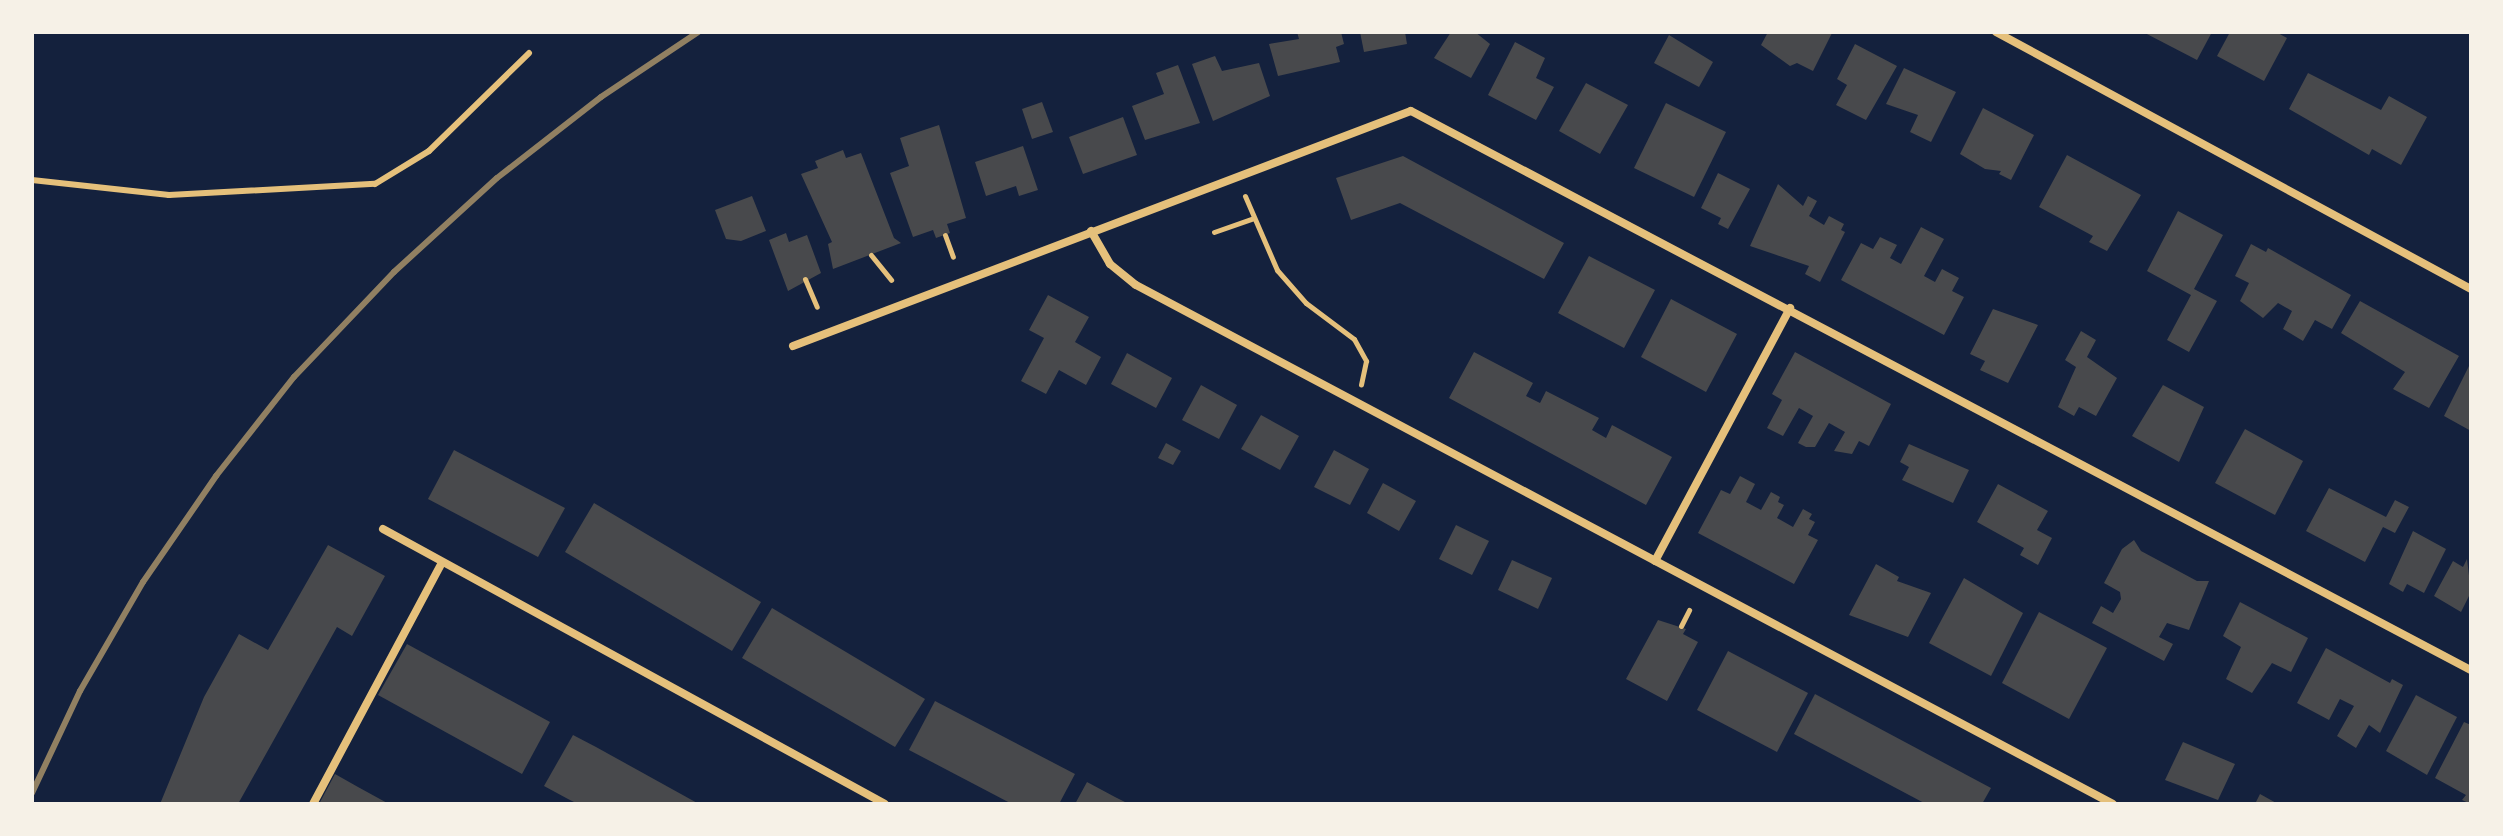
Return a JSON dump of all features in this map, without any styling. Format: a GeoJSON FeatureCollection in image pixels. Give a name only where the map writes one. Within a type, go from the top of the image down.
{"type":"FeatureCollection","features":[{"type":"Feature","properties":{"kind":"street"},"geometry":{"type":"LineString","coordinates":[[1996,32],[2471,289]]}},
{"type":"Feature","properties":{"kind":"street"},"geometry":{"type":"LineString","coordinates":[[793,346],[1411,111],[1790,308],[2471,670]]}},
{"type":"Feature","properties":{"kind":"street"},"geometry":{"type":"LineString","coordinates":[[1091,231],[1110,264],[1136,285],[2113,804]]}},
{"type":"Feature","properties":{"kind":"street"},"geometry":{"type":"LineString","coordinates":[[1655,561],[1790,308]]}},
{"type":"Feature","properties":{"kind":"street"},"geometry":{"type":"LineString","coordinates":[[383,529],[885,804]]}},
{"type":"Feature","properties":{"kind":"street"},"geometry":{"type":"LineString","coordinates":[[313,804],[442,562]]}},
{"type":"Feature","properties":{"kind":"lane"},"geometry":{"type":"LineString","coordinates":[[32,180],[169,195],[375,184],[429,151],[529,53]]}},
{"type":"Feature","properties":{"kind":"path"},"geometry":{"type":"LineString","coordinates":[[1244,193],[1254,218],[1289,280],[1354,339],[1366,361],[1361,384]]}},
{"type":"Feature","properties":{"kind":"path"},"geometry":{"type":"LineString","coordinates":[[1214,232],[1254,218]]}},
{"type":"Feature","properties":{"kind":"path"},"geometry":{"type":"LineString","coordinates":[[945,235],[953,257]]}},
{"type":"Feature","properties":{"kind":"path"},"geometry":{"type":"LineString","coordinates":[[871,255],[891,280]]}},
{"type":"Feature","properties":{"kind":"path"},"geometry":{"type":"LineString","coordinates":[[805,279],[817,307]]}},
{"type":"Feature","properties":{"kind":"path"},"geometry":{"type":"LineString","coordinates":[[1681,626],[1689,610]]}},
{"type":"Feature","properties":{"kind":"building"},"geometry":{"type":"Polygon","coordinates":[[[1297,32],[1341,32],[1344,44],[1336,47],[1340,62],[1278,76],[1269,44],[1299,39],[1297,32]]]}},
{"type":"Feature","properties":{"kind":"building"},"geometry":{"type":"Polygon","coordinates":[[[1360,32],[1405,32],[1407,44],[1364,52],[1360,32]]]}},
{"type":"Feature","properties":{"kind":"building"},"geometry":{"type":"Polygon","coordinates":[[[1451,32],[1475,32],[1490,44],[1471,78],[1434,58],[1451,32]]]}},
{"type":"Feature","properties":{"kind":"building"},"geometry":{"type":"Polygon","coordinates":[[[1768,32],[1832,33],[1813,71],[1797,63],[1790,66],[1761,45],[1768,32]]]}},
{"type":"Feature","properties":{"kind":"building"},"geometry":{"type":"Polygon","coordinates":[[[2143,32],[2212,32],[2197,60],[2143,32]]]}},
{"type":"Feature","properties":{"kind":"building"},"geometry":{"type":"Polygon","coordinates":[[[2230,32],[2276,32],[2287,38],[2264,81],[2217,56],[2230,32]]]}},
{"type":"Feature","properties":{"kind":"building"},"geometry":{"type":"Polygon","coordinates":[[[1669,35],[1713,62],[1699,87],[1654,63],[1669,35]]]}},
{"type":"Feature","properties":{"kind":"building"},"geometry":{"type":"Polygon","coordinates":[[[1515,42],[1545,58],[1536,78],[1554,87],[1536,120],[1488,95],[1515,42]]]}},
{"type":"Feature","properties":{"kind":"building"},"geometry":{"type":"Polygon","coordinates":[[[1855,44],[1897,66],[1866,120],[1836,105],[1847,85],[1837,79],[1855,44]]]}},
{"type":"Feature","properties":{"kind":"building"},"geometry":{"type":"Polygon","coordinates":[[[1215,56],[1222,71],[1259,63],[1270,96],[1213,121],[1192,64],[1215,56]]]}},
{"type":"Feature","properties":{"kind":"building"},"geometry":{"type":"Polygon","coordinates":[[[1178,65],[1200,123],[1145,140],[1132,106],[1164,94],[1156,73],[1178,65]]]}},
{"type":"Feature","properties":{"kind":"building"},"geometry":{"type":"Polygon","coordinates":[[[1904,68],[1956,92],[1931,142],[1910,132],[1918,115],[1886,104],[1904,68]]]}},
{"type":"Feature","properties":{"kind":"building"},"geometry":{"type":"Polygon","coordinates":[[[2308,73],[2381,110],[2389,96],[2427,117],[2401,165],[2372,149],[2369,155],[2289,109],[2308,73]]]}},
{"type":"Feature","properties":{"kind":"building"},"geometry":{"type":"Polygon","coordinates":[[[1586,83],[1628,105],[1600,154],[1559,131],[1586,83]]]}},
{"type":"Feature","properties":{"kind":"building"},"geometry":{"type":"Polygon","coordinates":[[[1042,102],[1053,132],[1032,139],[1022,109],[1042,102]]]}},
{"type":"Feature","properties":{"kind":"building"},"geometry":{"type":"Polygon","coordinates":[[[1666,103],[1726,132],[1694,197],[1634,168],[1666,103]]]}},
{"type":"Feature","properties":{"kind":"building"},"geometry":{"type":"Polygon","coordinates":[[[1983,108],[2034,135],[2011,180],[1999,174],[2001,171],[1985,169],[1960,154],[1983,108]]]}},
{"type":"Feature","properties":{"kind":"building"},"geometry":{"type":"Polygon","coordinates":[[[1123,117],[1137,155],[1083,174],[1069,137],[1123,117]]]}},
{"type":"Feature","properties":{"kind":"building"},"geometry":{"type":"Polygon","coordinates":[[[939,125],[966,218],[947,224],[950,233],[936,238],[933,230],[913,237],[890,173],[909,166],[900,138],[939,125]]]}},
{"type":"Feature","properties":{"kind":"building"},"geometry":{"type":"Polygon","coordinates":[[[1023,146],[1038,190],[1019,196],[1016,186],[986,196],[975,162],[1023,146]]]}},
{"type":"Feature","properties":{"kind":"building"},"geometry":{"type":"Polygon","coordinates":[[[843,150],[846,158],[861,153],[894,238],[901,243],[833,269],[828,244],[832,242],[801,174],[818,168],[815,161],[843,150]]]}},
{"type":"Feature","properties":{"kind":"building"},"geometry":{"type":"Polygon","coordinates":[[[2067,155],[2141,195],[2107,251],[2089,242],[2093,236],[2039,207],[2067,155]]]}},
{"type":"Feature","properties":{"kind":"building"},"geometry":{"type":"Polygon","coordinates":[[[1403,156],[1564,243],[1544,279],[1400,203],[1351,220],[1336,178],[1403,156]]]}},
{"type":"Feature","properties":{"kind":"building"},"geometry":{"type":"Polygon","coordinates":[[[1718,173],[1750,189],[1728,229],[1718,224],[1721,218],[1701,208],[1718,173]]]}},
{"type":"Feature","properties":{"kind":"building"},"geometry":{"type":"Polygon","coordinates":[[[1778,184],[1803,206],[1808,196],[1817,201],[1809,216],[1824,225],[1829,216],[1844,224],[1841,230],[1845,232],[1820,282],[1805,274],[1809,266],[1750,246],[1778,184]]]}},
{"type":"Feature","properties":{"kind":"building"},"geometry":{"type":"Polygon","coordinates":[[[752,196],[766,231],[741,241],[726,239],[715,210],[752,196]]]}},
{"type":"Feature","properties":{"kind":"building"},"geometry":{"type":"Polygon","coordinates":[[[2178,211],[2223,235],[2194,289],[2217,301],[2189,352],[2167,340],[2191,295],[2147,271],[2178,211]]]}},
{"type":"Feature","properties":{"kind":"building"},"geometry":{"type":"Polygon","coordinates":[[[1921,227],[1944,239],[1924,276],[1935,282],[1942,269],[1959,278],[1952,291],[1964,297],[1944,335],[1841,280],[1861,243],[1873,249],[1880,237],[1897,245],[1890,258],[1901,264],[1921,227]]]}},
{"type":"Feature","properties":{"kind":"building"},"geometry":{"type":"Polygon","coordinates":[[[786,233],[789,242],[807,235],[821,273],[788,291],[769,240],[786,233]]]}},
{"type":"Feature","properties":{"kind":"building"},"geometry":{"type":"Polygon","coordinates":[[[2251,244],[2266,252],[2268,248],[2351,295],[2332,329],[2315,320],[2303,341],[2283,329],[2292,311],[2278,303],[2263,318],[2240,301],[2249,283],[2235,276],[2251,244]]]}},
{"type":"Feature","properties":{"kind":"building"},"geometry":{"type":"Polygon","coordinates":[[[1589,256],[1655,290],[1624,348],[1558,313],[1589,256]]]}},
{"type":"Feature","properties":{"kind":"building"},"geometry":{"type":"Polygon","coordinates":[[[1048,295],[1089,317],[1075,342],[1101,357],[1086,385],[1059,370],[1046,394],[1021,381],[1044,338],[1029,330],[1048,295]]]}},
{"type":"Feature","properties":{"kind":"building"},"geometry":{"type":"Polygon","coordinates":[[[1671,299],[1737,334],[1706,392],[1641,357],[1671,299]]]}},
{"type":"Feature","properties":{"kind":"building"},"geometry":{"type":"Polygon","coordinates":[[[2360,301],[2459,356],[2429,408],[2393,389],[2405,372],[2341,333],[2360,301]]]}},
{"type":"Feature","properties":{"kind":"building"},"geometry":{"type":"Polygon","coordinates":[[[1993,309],[2038,325],[2008,383],[1980,370],[1985,361],[1970,354],[1993,309]]]}},
{"type":"Feature","properties":{"kind":"building"},"geometry":{"type":"Polygon","coordinates":[[[2081,331],[2096,340],[2087,357],[2117,378],[2096,416],[2079,407],[2074,416],[2058,407],[2076,367],[2065,360],[2081,331]]]}},
{"type":"Feature","properties":{"kind":"building"},"geometry":{"type":"Polygon","coordinates":[[[1474,352],[1533,383],[1526,396],[1540,403],[1546,391],[1599,418],[1592,430],[1606,438],[1612,425],[1672,457],[1646,505],[1449,398],[1474,352]]]}},
{"type":"Feature","properties":{"kind":"building"},"geometry":{"type":"Polygon","coordinates":[[[1795,352],[1891,404],[1869,446],[1859,441],[1852,454],[1834,451],[1845,432],[1829,423],[1815,447],[1798,443],[1813,416],[1799,408],[1783,436],[1767,428],[1782,400],[1772,394],[1795,352]]]}},
{"type":"Feature","properties":{"kind":"building"},"geometry":{"type":"Polygon","coordinates":[[[1127,353],[1172,378],[1156,408],[1111,384],[1127,353]]]}},
{"type":"Feature","properties":{"kind":"building"},"geometry":{"type":"Polygon","coordinates":[[[2471,362],[2471,431],[2444,416],[2471,362]]]}},
{"type":"Feature","properties":{"kind":"building"},"geometry":{"type":"Polygon","coordinates":[[[1201,385],[1237,405],[1219,439],[1182,420],[1201,385]]]}},
{"type":"Feature","properties":{"kind":"building"},"geometry":{"type":"Polygon","coordinates":[[[2163,385],[2204,407],[2179,462],[2132,436],[2163,385]]]}},
{"type":"Feature","properties":{"kind":"building"},"geometry":{"type":"Polygon","coordinates":[[[1261,415],[1299,436],[1280,470],[1241,449],[1261,415]]]}},
{"type":"Feature","properties":{"kind":"building"},"geometry":{"type":"Polygon","coordinates":[[[2245,429],[2303,461],[2275,515],[2215,483],[2245,429]]]}},
{"type":"Feature","properties":{"kind":"building"},"geometry":{"type":"Polygon","coordinates":[[[1166,443],[1181,451],[1173,465],[1158,458],[1166,443]]]}},
{"type":"Feature","properties":{"kind":"building"},"geometry":{"type":"Polygon","coordinates":[[[1909,444],[1969,470],[1953,503],[1902,480],[1909,467],[1900,462],[1909,444]]]}},
{"type":"Feature","properties":{"kind":"building"},"geometry":{"type":"Polygon","coordinates":[[[454,450],[565,508],[538,557],[428,499],[454,450]]]}},
{"type":"Feature","properties":{"kind":"building"},"geometry":{"type":"Polygon","coordinates":[[[1334,450],[1369,469],[1350,505],[1314,487],[1334,450]]]}},
{"type":"Feature","properties":{"kind":"building"},"geometry":{"type":"Polygon","coordinates":[[[1740,476],[1755,484],[1746,502],[1761,510],[1771,492],[1780,497],[1778,502],[1784,505],[1777,518],[1793,527],[1803,509],[1812,514],[1809,519],[1815,522],[1808,535],[1818,540],[1794,584],[1698,533],[1721,490],[1730,494],[1740,476]]]}},
{"type":"Feature","properties":{"kind":"building"},"geometry":{"type":"Polygon","coordinates":[[[1383,483],[1416,501],[1399,531],[1367,513],[1383,483]]]}},
{"type":"Feature","properties":{"kind":"building"},"geometry":{"type":"Polygon","coordinates":[[[1998,484],[2048,511],[2037,530],[2052,538],[2038,565],[2020,555],[2024,548],[1977,522],[1998,484]]]}},
{"type":"Feature","properties":{"kind":"building"},"geometry":{"type":"Polygon","coordinates":[[[2329,488],[2386,517],[2395,500],[2409,507],[2395,533],[2383,527],[2365,562],[2306,531],[2329,488]]]}},
{"type":"Feature","properties":{"kind":"building"},"geometry":{"type":"Polygon","coordinates":[[[594,503],[761,602],[732,651],[565,552],[594,503]]]}},
{"type":"Feature","properties":{"kind":"building"},"geometry":{"type":"Polygon","coordinates":[[[1456,525],[1489,541],[1472,575],[1439,559],[1456,525]]]}},
{"type":"Feature","properties":{"kind":"building"},"geometry":{"type":"Polygon","coordinates":[[[2413,531],[2446,549],[2424,593],[2407,584],[2403,592],[2389,584],[2413,531]]]}},
{"type":"Feature","properties":{"kind":"building"},"geometry":{"type":"Polygon","coordinates":[[[2134,540],[2141,551],[2197,581],[2209,581],[2189,630],[2167,623],[2159,637],[2173,644],[2164,661],[2092,623],[2101,606],[2113,613],[2121,599],[2120,592],[2104,583],[2122,549],[2134,540]]]}},
{"type":"Feature","properties":{"kind":"building"},"geometry":{"type":"Polygon","coordinates":[[[328,545],[385,576],[352,636],[337,627],[238,804],[160,804],[204,697],[239,634],[268,650],[328,545]]]}},
{"type":"Feature","properties":{"kind":"building"},"geometry":{"type":"Polygon","coordinates":[[[2467,559],[2471,592],[2461,612],[2434,596],[2453,561],[2463,567],[2467,559]]]}},
{"type":"Feature","properties":{"kind":"building"},"geometry":{"type":"Polygon","coordinates":[[[1512,560],[1552,578],[1538,609],[1498,590],[1512,560]]]}},
{"type":"Feature","properties":{"kind":"building"},"geometry":{"type":"Polygon","coordinates":[[[1876,564],[1899,577],[1897,581],[1931,593],[1908,637],[1849,615],[1876,564]]]}},
{"type":"Feature","properties":{"kind":"building"},"geometry":{"type":"Polygon","coordinates":[[[1964,578],[2023,613],[1991,676],[1929,643],[1964,578]]]}},
{"type":"Feature","properties":{"kind":"building"},"geometry":{"type":"Polygon","coordinates":[[[2240,602],[2308,638],[2291,672],[2272,663],[2252,693],[2226,679],[2241,647],[2223,636],[2240,602]]]}},
{"type":"Feature","properties":{"kind":"building"},"geometry":{"type":"Polygon","coordinates":[[[772,608],[925,699],[895,747],[742,658],[772,608]]]}},
{"type":"Feature","properties":{"kind":"building"},"geometry":{"type":"Polygon","coordinates":[[[2039,612],[2107,648],[2069,719],[2002,683],[2039,612]]]}},
{"type":"Feature","properties":{"kind":"building"},"geometry":{"type":"Polygon","coordinates":[[[1658,620],[1686,629],[1683,634],[1698,642],[1667,701],[1626,679],[1658,620]]]}},
{"type":"Feature","properties":{"kind":"building"},"geometry":{"type":"Polygon","coordinates":[[[407,644],[550,722],[522,774],[378,695],[407,644]]]}},
{"type":"Feature","properties":{"kind":"building"},"geometry":{"type":"Polygon","coordinates":[[[2326,648],[2390,683],[2392,679],[2403,685],[2380,733],[2369,725],[2356,748],[2337,736],[2354,706],[2340,699],[2329,720],[2297,703],[2326,648]]]}},
{"type":"Feature","properties":{"kind":"building"},"geometry":{"type":"Polygon","coordinates":[[[1728,651],[1808,693],[1777,752],[1697,710],[1728,651]]]}},
{"type":"Feature","properties":{"kind":"building"},"geometry":{"type":"Polygon","coordinates":[[[1815,694],[1991,788],[1982,804],[1926,804],[1794,734],[1815,694]]]}},
{"type":"Feature","properties":{"kind":"building"},"geometry":{"type":"Polygon","coordinates":[[[2416,695],[2457,717],[2427,775],[2386,751],[2416,695]]]}},
{"type":"Feature","properties":{"kind":"building"},"geometry":{"type":"Polygon","coordinates":[[[935,701],[1075,774],[1059,804],[1012,804],[909,750],[935,701]]]}},
{"type":"Feature","properties":{"kind":"building"},"geometry":{"type":"Polygon","coordinates":[[[2464,722],[2471,725],[2471,804],[2462,800],[2466,795],[2435,778],[2464,722]]]}},
{"type":"Feature","properties":{"kind":"building"},"geometry":{"type":"Polygon","coordinates":[[[573,735],[699,804],[578,804],[544,786],[573,735]]]}},
{"type":"Feature","properties":{"kind":"building"},"geometry":{"type":"Polygon","coordinates":[[[2183,742],[2235,764],[2218,800],[2165,780],[2183,742]]]}},
{"type":"Feature","properties":{"kind":"building"},"geometry":{"type":"Polygon","coordinates":[[[335,774],[358,787],[389,804],[319,804],[335,774]]]}},
{"type":"Feature","properties":{"kind":"building"},"geometry":{"type":"Polygon","coordinates":[[[1087,782],[1115,797],[1129,804],[1075,804],[1087,782]]]}},
{"type":"Feature","properties":{"kind":"building"},"geometry":{"type":"Polygon","coordinates":[[[2260,794],[2278,804],[2255,804],[2260,794]]]}},
{"type":"Feature","properties":{"kind":"railway"},"geometry":{"type":"LineString","coordinates":[[32,793],[80,691],[143,582],[216,476],[294,377],[394,272],[497,178],[601,97],[698,32]]}}]}
